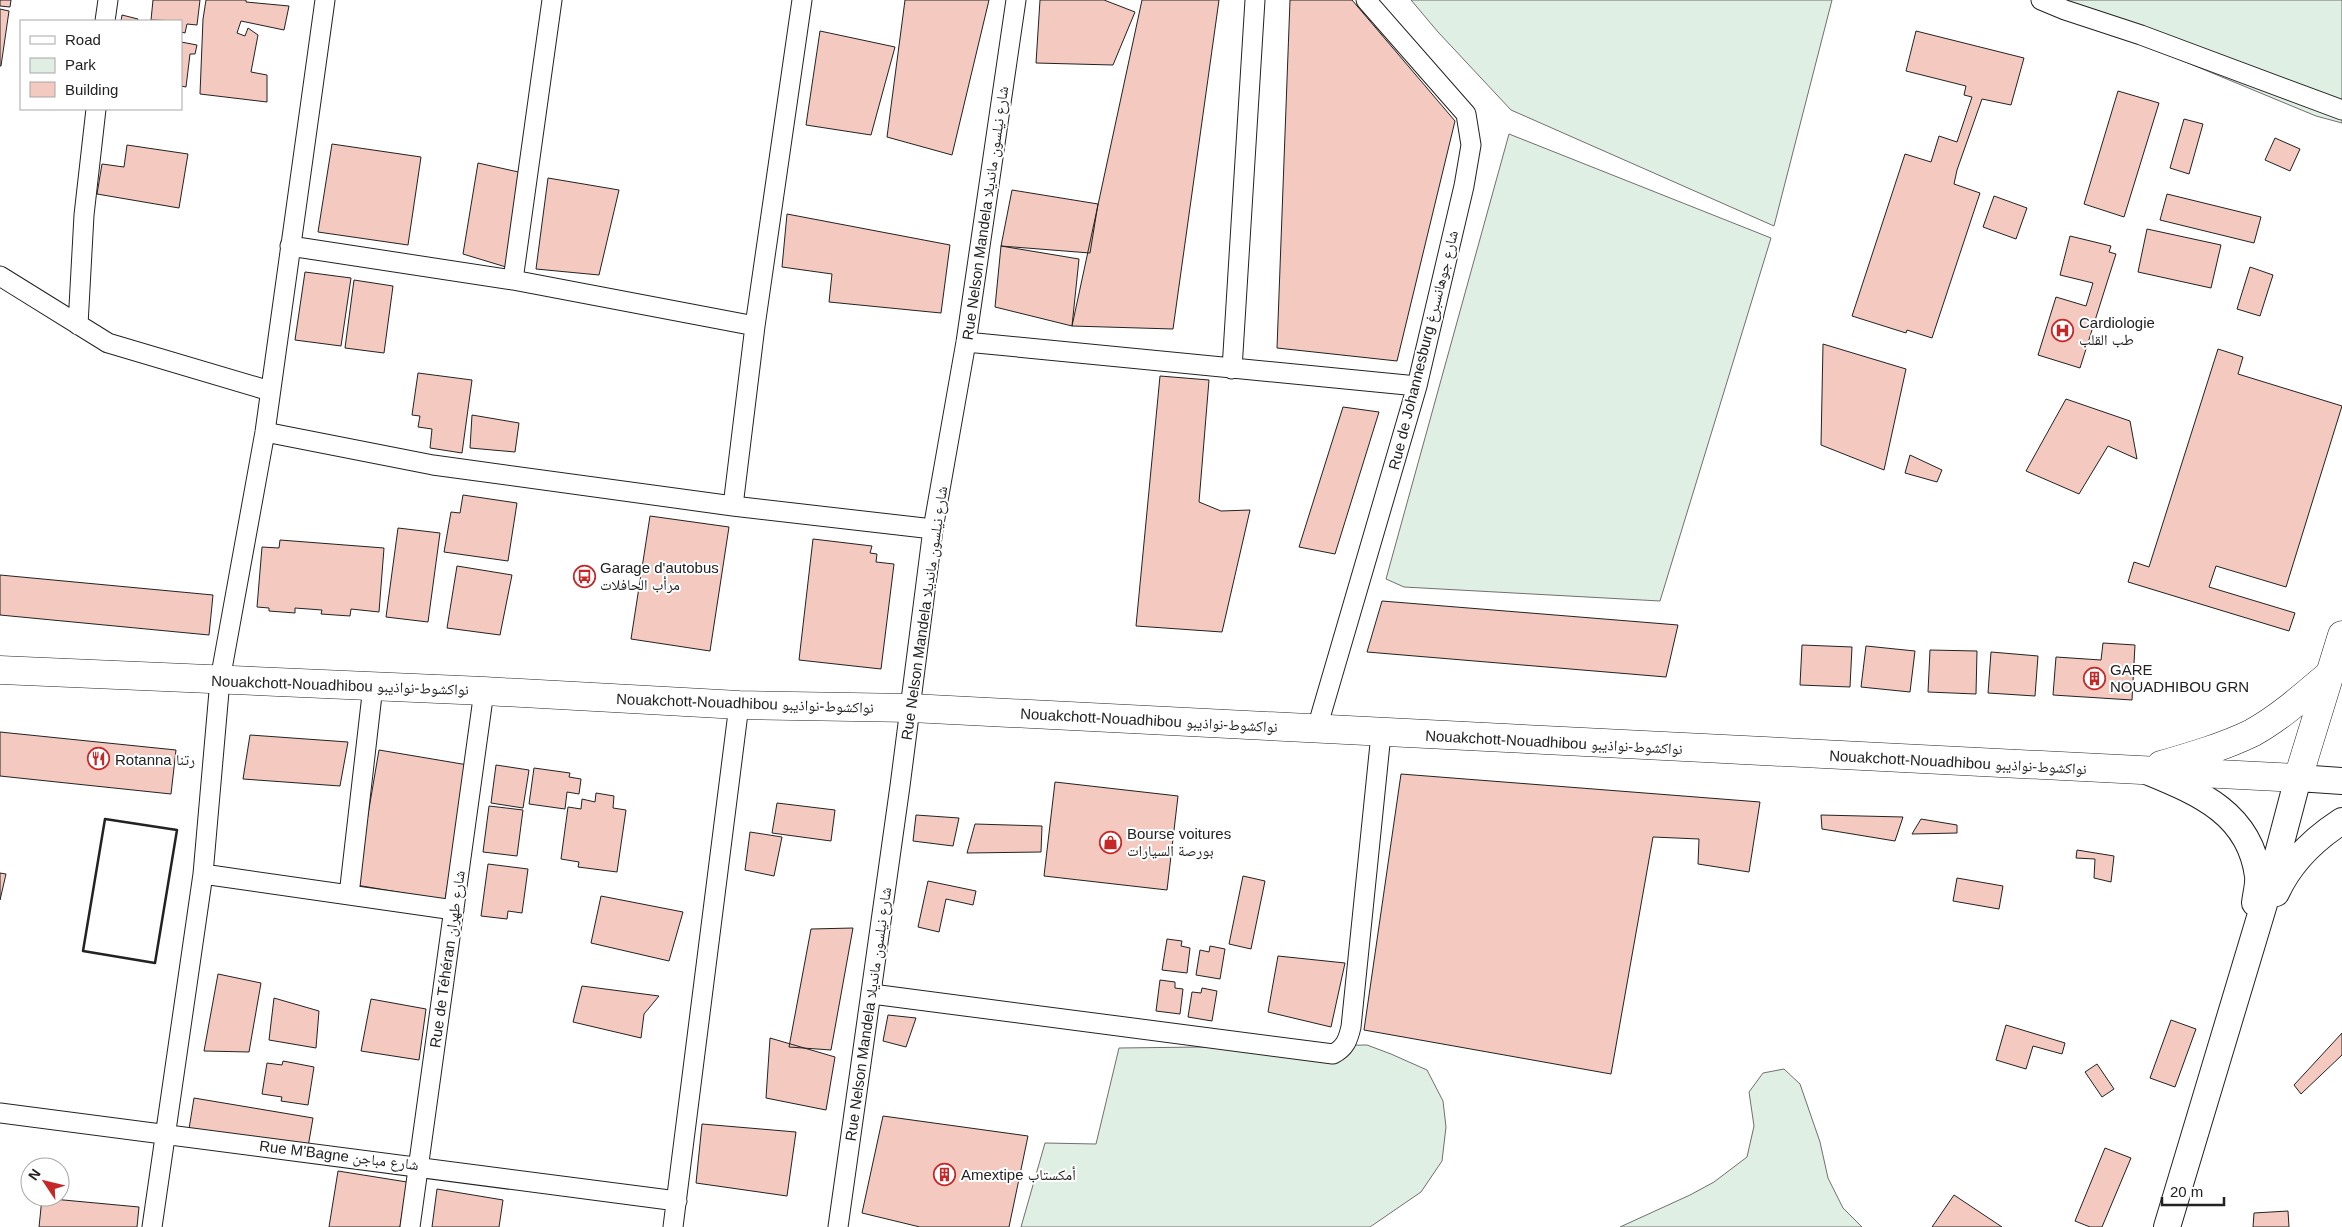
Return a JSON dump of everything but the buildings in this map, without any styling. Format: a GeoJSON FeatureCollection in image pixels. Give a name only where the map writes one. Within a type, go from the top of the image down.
{"type":"FeatureCollection","features":[{"type":"Feature","properties":{"kind":"highway"},"geometry":{"type":"LineString","coordinates":[[2298,778],[2342,635]]}},
{"type":"Feature","properties":{"kind":"highway","name":"Nouakchott-Nouadhibou نواكشوط-نواذيبو"},"geometry":{"type":"LineString","coordinates":[[0,670],[484,691],[739,705],[911,708],[1317,728],[1381,734],[2298,778]]}},
{"type":"Feature","properties":{"kind":"highway"},"geometry":{"type":"LineString","coordinates":[[2331,672],[2342,705]]}},
{"type":"Feature","properties":{"kind":"highway"},"geometry":{"type":"LineString","coordinates":[[2144,770],[2217,748],[2251,733],[2278,716],[2331,672]]}},
{"type":"Feature","properties":{"kind":"main road"},"geometry":{"type":"LineString","coordinates":[[2144,770],[2196,792],[2215,804],[2231,819],[2244,838],[2253,855],[2258,878],[2249,953]]}},
{"type":"Feature","properties":{"kind":"main road"},"geometry":{"type":"LineString","coordinates":[[2168,1227],[2249,953],[2298,778],[2342,782]]}},
{"type":"Feature","properties":{"kind":"main road"},"geometry":{"type":"LineString","coordinates":[[2249,953],[2277,890],[2296,860],[2308,846],[2342,821]]}},
{"type":"Feature","properties":{"kind":"street"},"geometry":{"type":"LineString","coordinates":[[106,20],[108,0]]}},
{"type":"Feature","properties":{"kind":"street"},"geometry":{"type":"LineString","coordinates":[[152,1227],[203,874],[220,680],[265,432],[325,0]]}},
{"type":"Feature","properties":{"kind":"street"},"geometry":{"type":"LineString","coordinates":[[514,280],[552,0]]}},
{"type":"Feature","properties":{"kind":"street"},"geometry":{"type":"LineString","coordinates":[[734,506],[755,326],[802,0]]}},
{"type":"Feature","properties":{"kind":"street","name":"Rue Nelson Mandela شارع نيلسون مانديلا"},"geometry":{"type":"LineString","coordinates":[[838,1227],[911,708],[933,529],[966,342],[1016,0]]}},
{"type":"Feature","properties":{"kind":"street"},"geometry":{"type":"LineString","coordinates":[[1232,369],[1255,0]]}},
{"type":"Feature","properties":{"kind":"street","name":"Rue de Johannesburg شارع جوهانسبرغ"},"geometry":{"type":"LineString","coordinates":[[1317,728],[1417,386],[1464,186],[1471,145],[1466,114],[1366,0]]}},
{"type":"Feature","properties":{"kind":"street"},"geometry":{"type":"LineString","coordinates":[[2041,0],[2342,110]]}},
{"type":"Feature","properties":{"kind":"street"},"geometry":{"type":"LineString","coordinates":[[78,325],[84,215],[96,110]]}},
{"type":"Feature","properties":{"kind":"street"},"geometry":{"type":"LineString","coordinates":[[290,246],[514,280],[755,326]]}},
{"type":"Feature","properties":{"kind":"street"},"geometry":{"type":"LineString","coordinates":[[0,276],[108,343],[270,391]]}},
{"type":"Feature","properties":{"kind":"street"},"geometry":{"type":"LineString","coordinates":[[966,342],[1417,386]]}},
{"type":"Feature","properties":{"kind":"street"},"geometry":{"type":"LineString","coordinates":[[265,432],[433,465],[734,506],[933,529]]}},
{"type":"Feature","properties":{"kind":"street"},"geometry":{"type":"LineString","coordinates":[[349,895],[372,686]]}},
{"type":"Feature","properties":{"kind":"street","name":"Rue de Téhéran شارع طهران"},"geometry":{"type":"LineString","coordinates":[[410,1227],[484,691]]}},
{"type":"Feature","properties":{"kind":"street"},"geometry":{"type":"LineString","coordinates":[[673,1227],[739,705]]}},
{"type":"Feature","properties":{"kind":"street"},"geometry":{"type":"LineString","coordinates":[[872,994],[1333,1054],[1337,1052],[1342,1049],[1348,1039],[1350,1027],[1381,734]]}},
{"type":"Feature","properties":{"kind":"street"},"geometry":{"type":"LineString","coordinates":[[203,874],[454,910]]}},
{"type":"Feature","properties":{"kind":"street","name":"Rue M'Bagne شارع مباجن"},"geometry":{"type":"LineString","coordinates":[[0,1113],[677,1200]]}},
{"type":"Feature","properties":{"kind":"green space"},"geometry":{"type":"Polygon","coordinates":[[[1411,0],[1832,0],[1774,226],[1511,110],[1438,32],[1411,0]]]}},
{"type":"Feature","properties":{"kind":"green space"},"geometry":{"type":"Polygon","coordinates":[[[2036,0],[2342,0],[2342,123],[2316,116],[2036,0]]]}},
{"type":"Feature","properties":{"kind":"green space"},"geometry":{"type":"Polygon","coordinates":[[[1509,134],[1771,238],[1660,601],[1404,587],[1386,579],[1509,134]]]}},
{"type":"Feature","properties":{"kind":"green space"},"geometry":{"type":"Polygon","coordinates":[[[1367,1045],[1427,1070],[1443,1101],[1446,1127],[1442,1161],[1421,1192],[1370,1227],[1021,1227],[1045,1143],[1096,1144],[1119,1048],[1367,1045]]]}},
{"type":"Feature","properties":{"kind":"green space"},"geometry":{"type":"Polygon","coordinates":[[[1784,1069],[1800,1084],[1820,1142],[1828,1178],[1843,1208],[1862,1227],[1620,1227],[1714,1182],[1747,1157],[1754,1126],[1749,1092],[1763,1073],[1784,1069]]]}},
{"type":"Feature","properties":{"kind":"wall"},"geometry":{"type":"LineString","coordinates":[[105,819],[177,830],[155,963],[83,951],[105,819]]}},
{"type":"Feature","properties":{"kind":"place","name":"Cardiologie طب القلب"},"geometry":{"type":"Point","coordinates":[2063,331]}},
{"type":"Feature","properties":{"kind":"place","name":"Garage d'autobus مرأب الحافلات"},"geometry":{"type":"Point","coordinates":[584,576]}},
{"type":"Feature","properties":{"kind":"place","name":"GARE NOUADHIBOU GRN"},"geometry":{"type":"Point","coordinates":[2094,678]}},
{"type":"Feature","properties":{"kind":"place","name":"Rotanna رتنا"},"geometry":{"type":"Point","coordinates":[99,759]}},
{"type":"Feature","properties":{"kind":"place","name":"Bourse voitures بورصة السيارات"},"geometry":{"type":"Point","coordinates":[1111,842]}},
{"type":"Feature","properties":{"kind":"place","name":"Amextipe أمكستاب"},"geometry":{"type":"Point","coordinates":[945,1174]}}]}
